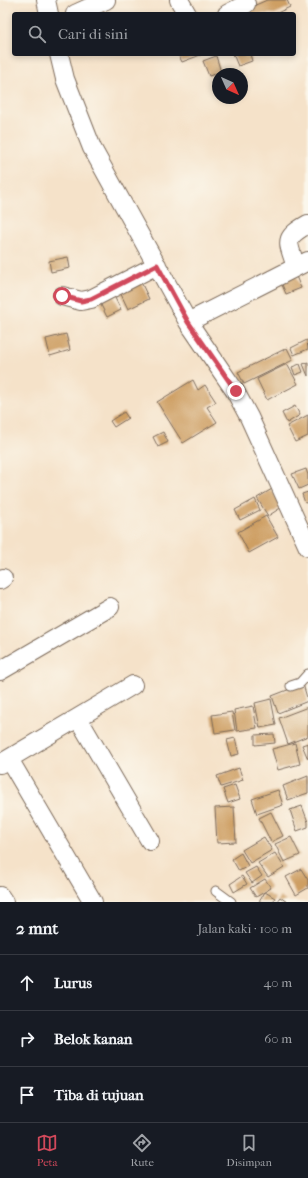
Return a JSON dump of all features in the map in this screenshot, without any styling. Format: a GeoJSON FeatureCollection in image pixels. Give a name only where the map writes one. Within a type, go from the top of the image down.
{"type":"FeatureCollection","features":[{"type":"Feature","properties":{"kind":"street"},"geometry":{"type":"LineString","coordinates":[[46,0],[49,12]]}},
{"type":"Feature","properties":{"kind":"street"},"geometry":{"type":"LineString","coordinates":[[79,12],[106,0]]}},
{"type":"Feature","properties":{"kind":"street"},"geometry":{"type":"LineString","coordinates":[[179,0],[186,12]]}},
{"type":"Feature","properties":{"kind":"street"},"geometry":{"type":"LineString","coordinates":[[231,12],[246,4]]}},
{"type":"Feature","properties":{"kind":"street"},"geometry":{"type":"LineString","coordinates":[[60,56],[65,78],[92,148],[188,322],[236,391],[307,544]]}},
{"type":"Feature","properties":{"kind":"street"},"geometry":{"type":"LineString","coordinates":[[188,322],[302,264],[288,243],[290,236],[294,232],[308,224]]}},
{"type":"Feature","properties":{"kind":"street"},"geometry":{"type":"LineString","coordinates":[[62,296],[81,301],[91,299],[157,265]]}},
{"type":"Feature","properties":{"kind":"street"},"geometry":{"type":"LineString","coordinates":[[0,671],[110,607]]}},
{"type":"Feature","properties":{"kind":"street"},"geometry":{"type":"LineString","coordinates":[[93,902],[4,762],[133,685]]}},
{"type":"Feature","properties":{"kind":"street"},"geometry":{"type":"LineString","coordinates":[[78,718],[150,841]]}},
{"type":"Feature","properties":{"kind":"street"},"geometry":{"type":"LineString","coordinates":[[0,896],[4,902]]}},
{"type":"Feature","properties":{"kind":"lane"},"geometry":{"type":"LineString","coordinates":[[291,686],[300,683],[308,674]]}},
{"type":"Feature","properties":{"kind":"lane"},"geometry":{"type":"LineString","coordinates":[[216,891],[231,902]]}},
{"type":"Feature","properties":{"kind":"building"},"geometry":{"type":"Polygon","coordinates":[[[267,0],[287,0],[290,7],[279,12],[242,11],[267,0]]]}},
{"type":"Feature","properties":{"kind":"building"},"geometry":{"type":"Polygon","coordinates":[[[179,56],[198,56],[182,62],[179,56]]]}},
{"type":"Feature","properties":{"kind":"building"},"geometry":{"type":"Polygon","coordinates":[[[216,56],[220,68],[212,68],[212,75],[209,76],[203,61],[216,56]]]}},
{"type":"Feature","properties":{"kind":"building"},"geometry":{"type":"Polygon","coordinates":[[[234,56],[251,56],[252,61],[238,66],[234,56]]]}},
{"type":"Feature","properties":{"kind":"building"},"geometry":{"type":"Polygon","coordinates":[[[68,257],[70,268],[51,272],[49,261],[68,257]]]}},
{"type":"Feature","properties":{"kind":"building"},"geometry":{"type":"Polygon","coordinates":[[[295,274],[301,288],[286,294],[280,280],[295,274]]]}},
{"type":"Feature","properties":{"kind":"building"},"geometry":{"type":"Polygon","coordinates":[[[141,282],[149,299],[128,309],[118,288],[141,282]]]}},
{"type":"Feature","properties":{"kind":"building"},"geometry":{"type":"Polygon","coordinates":[[[113,294],[121,310],[107,317],[99,301],[113,294]]]}},
{"type":"Feature","properties":{"kind":"building"},"geometry":{"type":"Polygon","coordinates":[[[66,334],[70,350],[50,356],[46,339],[66,334]]]}},
{"type":"Feature","properties":{"kind":"building"},"geometry":{"type":"Polygon","coordinates":[[[307,340],[308,349],[294,355],[291,348],[307,340]]]}},
{"type":"Feature","properties":{"kind":"building"},"geometry":{"type":"Polygon","coordinates":[[[287,348],[293,360],[244,384],[238,372],[287,348]]]}},
{"type":"Feature","properties":{"kind":"building"},"geometry":{"type":"Polygon","coordinates":[[[308,362],[308,376],[303,364],[308,362]]]}},
{"type":"Feature","properties":{"kind":"building"},"geometry":{"type":"Polygon","coordinates":[[[287,364],[298,384],[267,400],[257,379],[287,364]]]}},
{"type":"Feature","properties":{"kind":"building"},"geometry":{"type":"Polygon","coordinates":[[[300,364],[303,372],[295,375],[292,367],[300,364]]]}},
{"type":"Feature","properties":{"kind":"building"},"geometry":{"type":"Polygon","coordinates":[[[193,380],[198,390],[205,385],[216,402],[207,407],[217,422],[183,443],[157,402],[193,380]]]}},
{"type":"Feature","properties":{"kind":"building"},"geometry":{"type":"Polygon","coordinates":[[[295,406],[300,415],[287,423],[282,413],[295,406]]]}},
{"type":"Feature","properties":{"kind":"building"},"geometry":{"type":"Polygon","coordinates":[[[124,412],[128,418],[114,427],[110,421],[124,412]]]}},
{"type":"Feature","properties":{"kind":"building"},"geometry":{"type":"Polygon","coordinates":[[[308,415],[308,436],[295,442],[287,426],[308,415]]]}},
{"type":"Feature","properties":{"kind":"building"},"geometry":{"type":"Polygon","coordinates":[[[163,432],[168,442],[158,447],[153,437],[163,432]]]}},
{"type":"Feature","properties":{"kind":"building"},"geometry":{"type":"Polygon","coordinates":[[[306,469],[308,475],[308,485],[299,489],[292,474],[306,469]]]}},
{"type":"Feature","properties":{"kind":"building"},"geometry":{"type":"Polygon","coordinates":[[[272,489],[282,507],[268,516],[257,498],[272,489]]]}},
{"type":"Feature","properties":{"kind":"building"},"geometry":{"type":"Polygon","coordinates":[[[308,492],[308,502],[305,503],[302,494],[308,492]]]}},
{"type":"Feature","properties":{"kind":"building"},"geometry":{"type":"Polygon","coordinates":[[[255,499],[260,510],[240,520],[235,510],[255,499]]]}},
{"type":"Feature","properties":{"kind":"building"},"geometry":{"type":"Polygon","coordinates":[[[266,516],[278,537],[249,553],[238,532],[266,516]]]}},
{"type":"Feature","properties":{"kind":"building"},"geometry":{"type":"Polygon","coordinates":[[[303,684],[308,701],[278,713],[272,696],[303,684]]]}},
{"type":"Feature","properties":{"kind":"building"},"geometry":{"type":"Polygon","coordinates":[[[271,699],[276,725],[260,728],[255,703],[271,699]]]}},
{"type":"Feature","properties":{"kind":"building"},"geometry":{"type":"Polygon","coordinates":[[[253,706],[257,728],[237,731],[234,710],[253,706]]]}},
{"type":"Feature","properties":{"kind":"building"},"geometry":{"type":"Polygon","coordinates":[[[308,707],[308,736],[288,744],[279,718],[308,707]]]}},
{"type":"Feature","properties":{"kind":"building"},"geometry":{"type":"Polygon","coordinates":[[[232,712],[235,730],[215,733],[212,715],[232,712]]]}},
{"type":"Feature","properties":{"kind":"building"},"geometry":{"type":"Polygon","coordinates":[[[274,734],[275,743],[255,745],[255,735],[274,734]]]}},
{"type":"Feature","properties":{"kind":"building"},"geometry":{"type":"Polygon","coordinates":[[[235,738],[239,754],[231,756],[227,740],[235,738]]]}},
{"type":"Feature","properties":{"kind":"building"},"geometry":{"type":"Polygon","coordinates":[[[295,743],[300,764],[278,770],[272,749],[295,743]]]}},
{"type":"Feature","properties":{"kind":"building"},"geometry":{"type":"Polygon","coordinates":[[[308,743],[308,759],[302,745],[308,743]]]}},
{"type":"Feature","properties":{"kind":"building"},"geometry":{"type":"Polygon","coordinates":[[[239,768],[243,780],[221,787],[217,776],[239,768]]]}},
{"type":"Feature","properties":{"kind":"building"},"geometry":{"type":"Polygon","coordinates":[[[308,776],[308,793],[288,800],[283,786],[308,776]]]}},
{"type":"Feature","properties":{"kind":"building"},"geometry":{"type":"Polygon","coordinates":[[[235,785],[240,799],[228,803],[223,789],[235,785]]]}},
{"type":"Feature","properties":{"kind":"building"},"geometry":{"type":"Polygon","coordinates":[[[278,790],[283,805],[257,814],[252,799],[278,790]]]}},
{"type":"Feature","properties":{"kind":"building"},"geometry":{"type":"Polygon","coordinates":[[[302,806],[308,822],[308,827],[297,831],[290,810],[302,806]]]}},
{"type":"Feature","properties":{"kind":"building"},"geometry":{"type":"Polygon","coordinates":[[[234,807],[236,842],[217,843],[215,808],[234,807]]]}},
{"type":"Feature","properties":{"kind":"building"},"geometry":{"type":"Polygon","coordinates":[[[271,812],[283,836],[271,842],[259,818],[271,812]]]}},
{"type":"Feature","properties":{"kind":"building"},"geometry":{"type":"Polygon","coordinates":[[[264,837],[272,850],[250,863],[242,850],[264,837]]]}},
{"type":"Feature","properties":{"kind":"building"},"geometry":{"type":"Polygon","coordinates":[[[291,837],[300,855],[284,862],[275,844],[291,837]]]}},
{"type":"Feature","properties":{"kind":"building"},"geometry":{"type":"Polygon","coordinates":[[[241,853],[248,866],[239,871],[232,859],[241,853]]]}},
{"type":"Feature","properties":{"kind":"building"},"geometry":{"type":"Polygon","coordinates":[[[275,853],[284,867],[268,877],[258,863],[275,853]]]}},
{"type":"Feature","properties":{"kind":"building"},"geometry":{"type":"Polygon","coordinates":[[[256,867],[262,876],[252,883],[245,873],[256,867]]]}},
{"type":"Feature","properties":{"kind":"building"},"geometry":{"type":"Polygon","coordinates":[[[301,869],[308,880],[308,888],[296,895],[286,877],[301,869]]]}},
{"type":"Feature","properties":{"kind":"building"},"geometry":{"type":"Polygon","coordinates":[[[242,876],[247,884],[234,892],[230,884],[242,876]]]}},
{"type":"Feature","properties":{"kind":"building"},"geometry":{"type":"Polygon","coordinates":[[[265,879],[271,888],[256,897],[250,888],[265,879]]]}},
{"type":"Feature","properties":{"kind":"building"},"geometry":{"type":"Polygon","coordinates":[[[265,892],[275,898],[273,902],[259,902],[265,892]]]}},
{"type":"Feature","properties":{"kind":"building"},"geometry":{"type":"Polygon","coordinates":[[[280,897],[287,902],[276,902],[280,897]]]}},
{"type":"Feature","properties":{"kind":"route"},"geometry":{"type":"LineString","coordinates":[[62,296],[81,301],[91,299],[157,265],[188,322],[236,391]]}}]}
